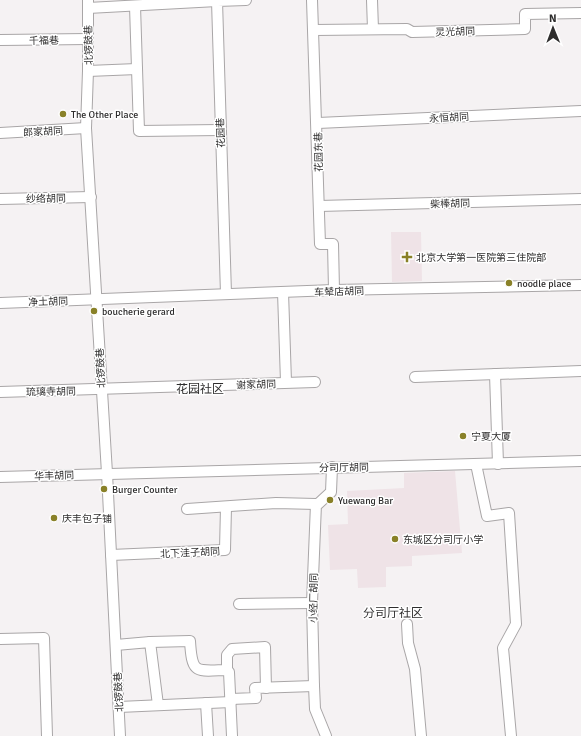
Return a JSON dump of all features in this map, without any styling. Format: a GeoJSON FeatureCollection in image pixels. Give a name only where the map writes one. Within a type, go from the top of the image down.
{"type":"FeatureCollection","features":[{"type":"Feature","properties":{"kind":"street"},"geometry":{"type":"LineString","coordinates":[[88,4],[135,6],[164,2],[246,0]]}},
{"type":"Feature","properties":{"kind":"street","name":"花园东巷"},"geometry":{"type":"LineString","coordinates":[[312,0],[318,123],[320,244],[333,244],[334,290]]}},
{"type":"Feature","properties":{"kind":"street"},"geometry":{"type":"LineString","coordinates":[[372,0],[373,30]]}},
{"type":"Feature","properties":{"kind":"street","name":"花园巷"},"geometry":{"type":"LineString","coordinates":[[217,1],[226,294]]}},
{"type":"Feature","properties":{"kind":"street","name":"北锣鼓巷"},"geometry":{"type":"LineString","coordinates":[[88,4],[86,128],[107,473],[120,736]]}},
{"type":"Feature","properties":{"kind":"street"},"geometry":{"type":"LineString","coordinates":[[135,6],[139,131],[220,130]]}},
{"type":"Feature","properties":{"kind":"street","name":"灵光胡同"},"geometry":{"type":"LineString","coordinates":[[314,30],[407,29],[412,32],[525,29],[525,14],[581,13]]}},
{"type":"Feature","properties":{"kind":"street","name":"千福巷"},"geometry":{"type":"LineString","coordinates":[[0,40],[88,39]]}},
{"type":"Feature","properties":{"kind":"street"},"geometry":{"type":"LineString","coordinates":[[88,71],[136,69]]}},
{"type":"Feature","properties":{"kind":"street","name":"永恒胡同"},"geometry":{"type":"LineString","coordinates":[[318,123],[581,111]]}},
{"type":"Feature","properties":{"kind":"street","name":"郎家胡同"},"geometry":{"type":"LineString","coordinates":[[0,133],[86,128]]}},
{"type":"Feature","properties":{"kind":"street","name":"纱络胡同"},"geometry":{"type":"LineString","coordinates":[[0,199],[91,197]]}},
{"type":"Feature","properties":{"kind":"street","name":"柴棒胡同"},"geometry":{"type":"LineString","coordinates":[[319,206],[581,199]]}},
{"type":"Feature","properties":{"kind":"street","name":"车辇店胡同"},"geometry":{"type":"LineString","coordinates":[[96,299],[334,290],[581,285]]}},
{"type":"Feature","properties":{"kind":"street"},"geometry":{"type":"LineString","coordinates":[[283,292],[286,382]]}},
{"type":"Feature","properties":{"kind":"street","name":"净土胡同"},"geometry":{"type":"LineString","coordinates":[[0,303],[96,299]]}},
{"type":"Feature","properties":{"kind":"street"},"geometry":{"type":"LineString","coordinates":[[416,377],[581,371]]}},
{"type":"Feature","properties":{"kind":"street"},"geometry":{"type":"LineString","coordinates":[[495,374],[498,464]]}},
{"type":"Feature","properties":{"kind":"street","name":"谢家胡同"},"geometry":{"type":"LineString","coordinates":[[101,390],[315,382]]}},
{"type":"Feature","properties":{"kind":"street","name":"琉璃寺胡同"},"geometry":{"type":"LineString","coordinates":[[0,392],[101,390]]}},
{"type":"Feature","properties":{"kind":"street","name":"分司厅胡同"},"geometry":{"type":"LineString","coordinates":[[107,473],[581,461]]}},
{"type":"Feature","properties":{"kind":"street"},"geometry":{"type":"LineString","coordinates":[[476,464],[486,516],[509,513],[516,624],[503,648],[511,736]]}},
{"type":"Feature","properties":{"kind":"street"},"geometry":{"type":"LineString","coordinates":[[187,509],[276,504],[318,504],[331,492],[332,467]]}},
{"type":"Feature","properties":{"kind":"street","name":"华丰胡同"},"geometry":{"type":"LineString","coordinates":[[0,477],[107,473]]}},
{"type":"Feature","properties":{"kind":"street","name":"小经厂胡同"},"geometry":{"type":"LineString","coordinates":[[316,504],[312,603],[314,686],[315,709],[326,736]]}},
{"type":"Feature","properties":{"kind":"street","name":"北下洼子胡同"},"geometry":{"type":"LineString","coordinates":[[111,555],[225,550],[226,507]]}},
{"type":"Feature","properties":{"kind":"street"},"geometry":{"type":"LineString","coordinates":[[239,604],[312,603]]}},
{"type":"Feature","properties":{"kind":"street"},"geometry":{"type":"LineString","coordinates":[[407,624],[408,643],[415,669],[421,736]]}},
{"type":"Feature","properties":{"kind":"street"},"geometry":{"type":"LineString","coordinates":[[0,639],[44,638],[47,736]]}},
{"type":"Feature","properties":{"kind":"street"},"geometry":{"type":"LineString","coordinates":[[116,645],[190,641],[192,660],[195,668],[202,671],[227,670]]}},
{"type":"Feature","properties":{"kind":"street"},"geometry":{"type":"LineString","coordinates":[[150,642],[158,705]]}},
{"type":"Feature","properties":{"kind":"street"},"geometry":{"type":"LineString","coordinates":[[232,736],[230,676],[227,670],[227,655],[232,648],[265,647],[266,688]]}},
{"type":"Feature","properties":{"kind":"street"},"geometry":{"type":"LineString","coordinates":[[119,707],[206,703],[256,698],[256,688],[314,686]]}},
{"type":"Feature","properties":{"kind":"street"},"geometry":{"type":"LineString","coordinates":[[206,703],[208,736]]}},
{"type":"Feature","properties":{"kind":"shaded area","name":"北京大学第一医院第三住院部"},"geometry":{"type":"Polygon","coordinates":[[[391,232],[421,232],[422,281],[392,282],[391,232]]]}},
{"type":"Feature","properties":{"kind":"shaded area","name":"东城区分司厅小学"},"geometry":{"type":"Polygon","coordinates":[[[455,471],[462,553],[412,556],[412,566],[386,567],[386,587],[358,588],[357,569],[330,570],[328,525],[348,524],[347,491],[404,488],[404,473],[455,471]]]}},
{"type":"Feature","properties":{"kind":"place","name":"The Other Place"},"geometry":{"type":"Point","coordinates":[63,114]}},
{"type":"Feature","properties":{"kind":"place","name":"北京大学第一医院第三住院部"},"geometry":{"type":"Point","coordinates":[407,257]}},
{"type":"Feature","properties":{"kind":"place","name":"noodle place"},"geometry":{"type":"Point","coordinates":[509,283]}},
{"type":"Feature","properties":{"kind":"place","name":"boucherie gerard"},"geometry":{"type":"Point","coordinates":[94,311]}},
{"type":"Feature","properties":{"kind":"place","name":"宁夏大厦"},"geometry":{"type":"Point","coordinates":[463,436]}},
{"type":"Feature","properties":{"kind":"place","name":"Burger Counter"},"geometry":{"type":"Point","coordinates":[104,489]}},
{"type":"Feature","properties":{"kind":"place","name":"Yuewang Bar"},"geometry":{"type":"Point","coordinates":[330,500]}},
{"type":"Feature","properties":{"kind":"place","name":"庆丰包子铺"},"geometry":{"type":"Point","coordinates":[54,518]}},
{"type":"Feature","properties":{"kind":"place","name":"东城区分司厅小学"},"geometry":{"type":"Point","coordinates":[395,539]}},
{"type":"Feature","properties":{"kind":"district","name":"花园社区"},"geometry":{"type":"Point","coordinates":[200,389]}},
{"type":"Feature","properties":{"kind":"district","name":"分司厅社区"},"geometry":{"type":"Point","coordinates":[393,613]}}]}
